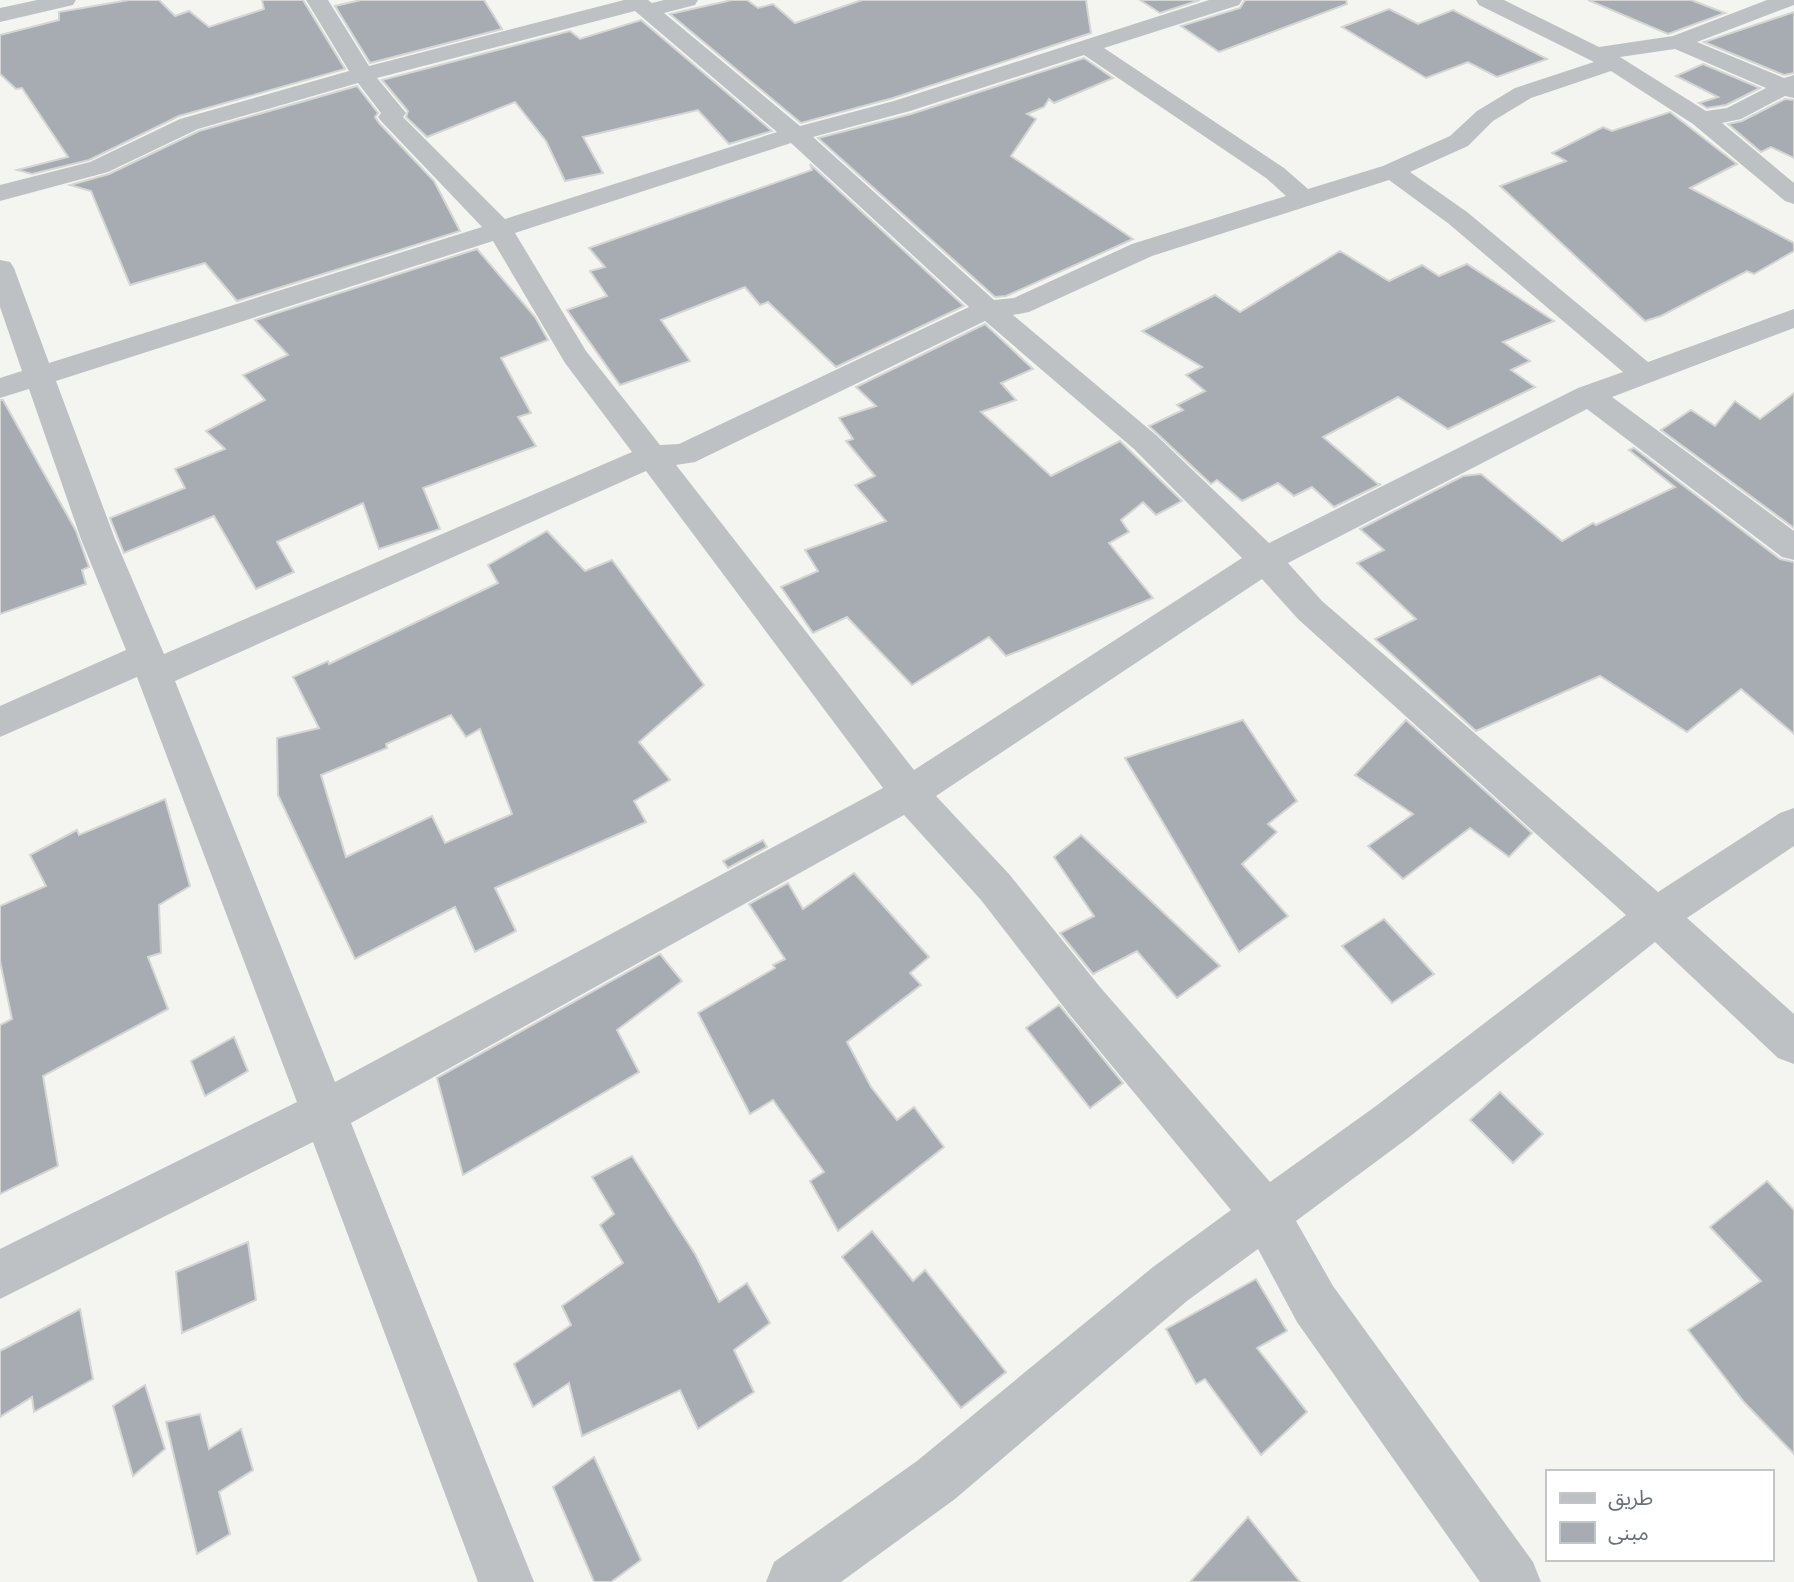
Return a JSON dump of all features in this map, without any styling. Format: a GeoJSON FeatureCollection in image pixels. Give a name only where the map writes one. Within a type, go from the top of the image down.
{"type":"FeatureCollection","features":[{"type":"Feature","properties":{"kind":"street"},"geometry":{"type":"LineString","coordinates":[[0,15],[65,0]]}},
{"type":"Feature","properties":{"kind":"street"},"geometry":{"type":"LineString","coordinates":[[317,0],[363,75],[394,113],[390,117],[499,229],[575,356],[909,793],[995,887],[1085,1001],[1264,1212],[1315,1304],[1513,1582]]}},
{"type":"Feature","properties":{"kind":"street"},"geometry":{"type":"LineString","coordinates":[[0,193],[99,167],[189,124],[442,52],[641,5],[687,0]]}},
{"type":"Feature","properties":{"kind":"street"},"geometry":{"type":"LineString","coordinates":[[18,381],[767,142],[797,136],[1231,0]]}},
{"type":"Feature","properties":{"kind":"street"},"geometry":{"type":"LineString","coordinates":[[1486,0],[1605,59],[1702,119],[1794,197]]}},
{"type":"Feature","properties":{"kind":"street"},"geometry":{"type":"LineString","coordinates":[[0,722],[150,666],[650,456],[684,454],[988,309],[1019,306],[1142,250],[1392,172],[1458,141],[1485,116],[1523,93],[1605,59],[1677,42],[1787,0]]}},
{"type":"Feature","properties":{"kind":"street"},"geometry":{"type":"LineString","coordinates":[[641,5],[797,136],[988,309],[1144,442],[1265,560],[1310,610],[1656,916],[1794,1043]]}},
{"type":"Feature","properties":{"kind":"street"},"geometry":{"type":"LineString","coordinates":[[1677,42],[1791,87]]}},
{"type":"Feature","properties":{"kind":"street"},"geometry":{"type":"LineString","coordinates":[[1087,47],[1275,173],[1303,198]]}},
{"type":"Feature","properties":{"kind":"street"},"geometry":{"type":"LineString","coordinates":[[1702,119],[1733,114],[1791,87]]}},
{"type":"Feature","properties":{"kind":"street"},"geometry":{"type":"LineString","coordinates":[[1392,172],[1458,218],[1644,374]]}},
{"type":"Feature","properties":{"kind":"street"},"geometry":{"type":"LineString","coordinates":[[0,268],[18,381],[150,666],[506,1582]]}},
{"type":"Feature","properties":{"kind":"street"},"geometry":{"type":"LineString","coordinates":[[0,1275],[324,1113],[909,793],[1265,560],[1589,395],[1794,318]]}},
{"type":"Feature","properties":{"kind":"street"},"geometry":{"type":"LineString","coordinates":[[1589,395],[1794,548]]}},
{"type":"Feature","properties":{"kind":"street"},"geometry":{"type":"LineString","coordinates":[[794,1582],[936,1480],[1170,1284],[1264,1212],[1392,1122],[1656,916],[1794,824]]}},
{"type":"Feature","properties":{"kind":"building"},"geometry":{"type":"Polygon","coordinates":[[[129,0],[159,0],[175,16],[189,11],[209,27],[264,9],[262,0],[303,0],[345,69],[179,116],[89,160],[32,174],[17,170],[68,157],[22,88],[16,89],[0,74],[0,35],[59,20],[59,12],[129,0]]]}},
{"type":"Feature","properties":{"kind":"building"},"geometry":{"type":"Polygon","coordinates":[[[361,0],[484,0],[502,29],[370,63],[335,6],[361,0]]]}},
{"type":"Feature","properties":{"kind":"building"},"geometry":{"type":"Polygon","coordinates":[[[732,0],[747,0],[758,8],[773,4],[795,23],[862,0],[1086,0],[1091,33],[893,98],[801,123],[670,14],[732,0]]]}},
{"type":"Feature","properties":{"kind":"building"},"geometry":{"type":"Polygon","coordinates":[[[1140,0],[1200,0],[1160,13],[1140,0]]]}},
{"type":"Feature","properties":{"kind":"building"},"geometry":{"type":"Polygon","coordinates":[[[1245,0],[1346,0],[1347,4],[1219,52],[1181,26],[1240,8],[1245,0]]]}},
{"type":"Feature","properties":{"kind":"building"},"geometry":{"type":"Polygon","coordinates":[[[1588,0],[1691,0],[1725,13],[1668,34],[1588,0]]]}},
{"type":"Feature","properties":{"kind":"building"},"geometry":{"type":"Polygon","coordinates":[[[1389,9],[1418,24],[1453,10],[1547,59],[1497,77],[1468,62],[1426,78],[1342,27],[1389,9]]]}},
{"type":"Feature","properties":{"kind":"building"},"geometry":{"type":"Polygon","coordinates":[[[1794,12],[1794,73],[1784,75],[1704,42],[1794,12]]]}},
{"type":"Feature","properties":{"kind":"building"},"geometry":{"type":"Polygon","coordinates":[[[641,20],[772,131],[729,144],[698,110],[583,137],[603,173],[565,181],[546,141],[515,102],[427,137],[406,117],[408,111],[382,80],[570,31],[580,39],[641,20]]]}},
{"type":"Feature","properties":{"kind":"building"},"geometry":{"type":"Polygon","coordinates":[[[1084,58],[1113,78],[1054,103],[1049,99],[1044,107],[1027,114],[1036,119],[1011,156],[1133,239],[1006,296],[995,297],[818,138],[911,114],[1084,58]]]}},
{"type":"Feature","properties":{"kind":"building"},"geometry":{"type":"Polygon","coordinates":[[[1703,64],[1760,88],[1726,105],[1707,108],[1699,103],[1718,97],[1676,76],[1703,64]]]}},
{"type":"Feature","properties":{"kind":"building"},"geometry":{"type":"Polygon","coordinates":[[[357,86],[378,113],[375,117],[380,124],[434,181],[460,231],[237,301],[205,263],[130,285],[91,191],[70,185],[109,174],[199,131],[357,86]]]}},
{"type":"Feature","properties":{"kind":"building"},"geometry":{"type":"Polygon","coordinates":[[[1785,99],[1794,100],[1794,158],[1771,147],[1761,152],[1728,124],[1742,121],[1785,99]]]}},
{"type":"Feature","properties":{"kind":"building"},"geometry":{"type":"Polygon","coordinates":[[[1670,112],[1737,164],[1690,188],[1794,243],[1794,251],[1754,274],[1747,271],[1661,316],[1645,321],[1500,186],[1566,161],[1552,153],[1603,127],[1612,131],[1670,112]]]}},
{"type":"Feature","properties":{"kind":"building"},"geometry":{"type":"Polygon","coordinates":[[[810,164],[964,306],[836,367],[768,302],[760,305],[745,287],[661,320],[690,361],[620,385],[567,310],[607,296],[590,271],[605,267],[589,248],[812,170],[810,164]]]}},
{"type":"Feature","properties":{"kind":"building"},"geometry":{"type":"Polygon","coordinates":[[[477,249],[535,317],[548,340],[501,358],[531,413],[518,417],[536,446],[423,488],[440,529],[379,549],[363,503],[277,542],[294,572],[256,589],[214,516],[124,553],[110,518],[185,488],[175,469],[225,449],[206,431],[265,400],[243,375],[288,355],[255,320],[477,249]]]}},
{"type":"Feature","properties":{"kind":"building"},"geometry":{"type":"Polygon","coordinates":[[[1340,251],[1389,281],[1422,265],[1439,276],[1467,264],[1554,321],[1503,342],[1530,361],[1511,370],[1535,387],[1448,429],[1398,397],[1323,437],[1381,484],[1334,507],[1312,487],[1294,496],[1278,483],[1242,501],[1217,480],[1211,484],[1149,426],[1183,410],[1177,405],[1205,391],[1186,375],[1202,367],[1142,331],[1215,295],[1240,312],[1340,251]]]}},
{"type":"Feature","properties":{"kind":"building"},"geometry":{"type":"Polygon","coordinates":[[[985,324],[1033,369],[1001,383],[1016,400],[981,412],[1051,476],[1120,441],[1182,501],[1156,515],[1143,502],[1121,520],[1129,532],[1109,543],[1153,598],[1006,656],[989,637],[912,685],[847,617],[813,633],[781,587],[818,571],[805,550],[886,521],[855,485],[875,476],[846,441],[853,439],[839,418],[876,406],[856,387],[985,324]]]}},
{"type":"Feature","properties":{"kind":"building"},"geometry":{"type":"Polygon","coordinates":[[[1794,393],[1794,528],[1661,430],[1691,410],[1715,426],[1735,401],[1760,419],[1794,393]]]}},
{"type":"Feature","properties":{"kind":"building"},"geometry":{"type":"Polygon","coordinates":[[[0,400],[3,400],[76,531],[89,567],[82,570],[86,584],[0,614],[0,400]]]}},
{"type":"Feature","properties":{"kind":"building"},"geometry":{"type":"Polygon","coordinates":[[[1634,448],[1780,559],[1794,562],[1794,734],[1741,689],[1687,732],[1600,676],[1476,731],[1375,639],[1416,619],[1357,563],[1384,550],[1360,529],[1463,476],[1481,474],[1562,541],[1593,523],[1596,525],[1675,487],[1629,450],[1634,448]]]}},
{"type":"Feature","properties":{"kind":"building"},"geometry":{"type":"Polygon","coordinates":[[[547,531],[585,571],[612,560],[704,685],[639,742],[670,780],[634,801],[646,822],[495,888],[516,931],[475,952],[455,907],[355,959],[278,795],[277,738],[319,728],[293,677],[328,661],[329,664],[498,583],[488,565],[547,531]],[[451,715],[386,744],[387,748],[321,775],[346,857],[432,816],[445,843],[512,814],[480,729],[466,737],[451,715]]]}},
{"type":"Feature","properties":{"kind":"building"},"geometry":{"type":"Polygon","coordinates":[[[1243,720],[1297,801],[1268,824],[1277,832],[1242,864],[1288,916],[1239,952],[1125,758],[1243,720]]]}},
{"type":"Feature","properties":{"kind":"building"},"geometry":{"type":"Polygon","coordinates":[[[1406,720],[1532,833],[1509,857],[1470,828],[1403,879],[1368,846],[1413,814],[1355,775],[1406,720]]]}},
{"type":"Feature","properties":{"kind":"building"},"geometry":{"type":"Polygon","coordinates":[[[165,799],[190,886],[159,905],[161,953],[148,957],[168,1009],[43,1076],[58,1166],[0,1194],[0,1025],[12,1019],[0,961],[0,906],[46,886],[30,855],[77,830],[79,835],[165,799]]]}},
{"type":"Feature","properties":{"kind":"building"},"geometry":{"type":"Polygon","coordinates":[[[1081,835],[1220,966],[1177,998],[1137,951],[1093,974],[1060,933],[1094,916],[1054,857],[1081,835]]]}},
{"type":"Feature","properties":{"kind":"building"},"geometry":{"type":"Polygon","coordinates":[[[763,840],[767,847],[728,868],[723,861],[763,840]]]}},
{"type":"Feature","properties":{"kind":"building"},"geometry":{"type":"Polygon","coordinates":[[[854,873],[929,957],[910,973],[921,985],[847,1042],[871,1087],[897,1120],[914,1107],[944,1147],[838,1231],[810,1181],[824,1172],[773,1100],[750,1114],[698,1013],[775,968],[773,965],[785,959],[749,904],[788,883],[803,909],[854,873]]]}},
{"type":"Feature","properties":{"kind":"building"},"geometry":{"type":"Polygon","coordinates":[[[1384,919],[1434,974],[1392,1003],[1342,946],[1384,919]]]}},
{"type":"Feature","properties":{"kind":"building"},"geometry":{"type":"Polygon","coordinates":[[[660,954],[682,981],[617,1030],[639,1072],[463,1175],[437,1078],[660,954]]]}},
{"type":"Feature","properties":{"kind":"building"},"geometry":{"type":"Polygon","coordinates":[[[1059,1005],[1123,1083],[1090,1108],[1026,1028],[1059,1005]]]}},
{"type":"Feature","properties":{"kind":"building"},"geometry":{"type":"Polygon","coordinates":[[[234,1037],[248,1071],[205,1096],[191,1061],[234,1037]]]}},
{"type":"Feature","properties":{"kind":"building"},"geometry":{"type":"Polygon","coordinates":[[[1500,1092],[1543,1134],[1513,1163],[1470,1120],[1500,1092]]]}},
{"type":"Feature","properties":{"kind":"building"},"geometry":{"type":"Polygon","coordinates":[[[632,1156],[695,1254],[719,1302],[747,1283],[770,1323],[734,1350],[754,1392],[698,1429],[680,1390],[582,1436],[569,1383],[533,1407],[514,1364],[571,1325],[562,1306],[623,1263],[600,1225],[614,1214],[592,1177],[632,1156]]]}},
{"type":"Feature","properties":{"kind":"building"},"geometry":{"type":"Polygon","coordinates":[[[1767,1181],[1794,1210],[1794,1454],[1744,1402],[1688,1330],[1761,1281],[1710,1227],[1767,1181]]]}},
{"type":"Feature","properties":{"kind":"building"},"geometry":{"type":"Polygon","coordinates":[[[872,1231],[913,1281],[925,1270],[1006,1372],[961,1408],[842,1257],[872,1231]]]}},
{"type":"Feature","properties":{"kind":"building"},"geometry":{"type":"Polygon","coordinates":[[[248,1242],[256,1300],[182,1333],[176,1272],[248,1242]]]}},
{"type":"Feature","properties":{"kind":"building"},"geometry":{"type":"Polygon","coordinates":[[[1256,1279],[1287,1331],[1257,1348],[1307,1412],[1261,1455],[1205,1379],[1196,1384],[1166,1329],[1256,1279]]]}},
{"type":"Feature","properties":{"kind":"building"},"geometry":{"type":"Polygon","coordinates":[[[80,1309],[93,1379],[34,1412],[32,1397],[0,1417],[0,1351],[80,1309]]]}},
{"type":"Feature","properties":{"kind":"building"},"geometry":{"type":"Polygon","coordinates":[[[145,1385],[165,1449],[133,1476],[113,1406],[145,1385]]]}},
{"type":"Feature","properties":{"kind":"building"},"geometry":{"type":"Polygon","coordinates":[[[200,1414],[209,1449],[241,1429],[253,1470],[219,1492],[230,1534],[197,1554],[166,1422],[200,1414]]]}},
{"type":"Feature","properties":{"kind":"building"},"geometry":{"type":"Polygon","coordinates":[[[594,1457],[641,1560],[611,1582],[594,1582],[553,1487],[594,1457]]]}},
{"type":"Feature","properties":{"kind":"building"},"geometry":{"type":"Polygon","coordinates":[[[1248,1517],[1300,1582],[1190,1582],[1248,1517]]]}}]}
